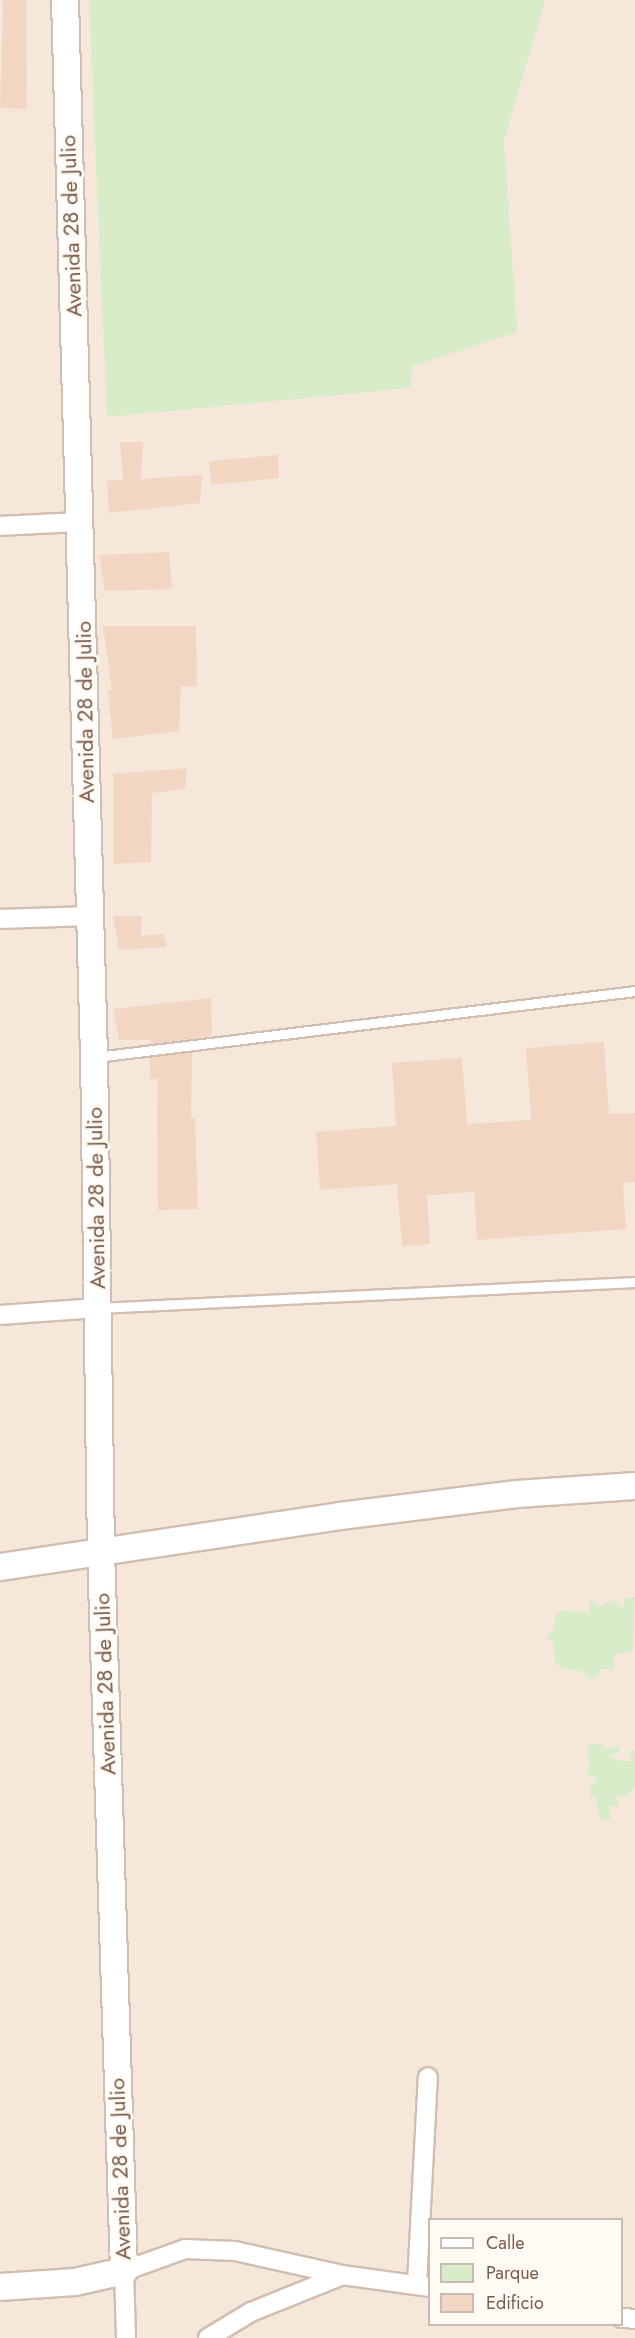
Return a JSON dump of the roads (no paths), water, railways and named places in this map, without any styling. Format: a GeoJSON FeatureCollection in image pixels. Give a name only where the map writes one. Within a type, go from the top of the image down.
{"type":"FeatureCollection","features":[{"type":"Feature","properties":{"kind":"street","name":"Avenida 28 de Julio"},"geometry":{"type":"LineString","coordinates":[[0,2287],[75,2282],[124,2271],[101,1552],[94,1057],[65,0]]}},
{"type":"Feature","properties":{"kind":"street"},"geometry":{"type":"LineString","coordinates":[[0,526],[80,522]]}},
{"type":"Feature","properties":{"kind":"street"},"geometry":{"type":"LineString","coordinates":[[0,919],[90,916]]}},
{"type":"Feature","properties":{"kind":"street"},"geometry":{"type":"LineString","coordinates":[[0,1315],[97,1308]]}},
{"type":"Feature","properties":{"kind":"street"},"geometry":{"type":"LineString","coordinates":[[0,1567],[493,1497],[635,1486]]}},
{"type":"Feature","properties":{"kind":"street"},"geometry":{"type":"LineString","coordinates":[[126,2338],[124,2271],[160,2255],[185,2249],[235,2251],[342,2275],[423,2285],[428,2077]]}},
{"type":"Feature","properties":{"kind":"street"},"geometry":{"type":"LineString","coordinates":[[208,2338],[251,2312],[342,2275]]}},
{"type":"Feature","properties":{"kind":"lane"},"geometry":{"type":"LineString","coordinates":[[94,1057],[635,991]]}},
{"type":"Feature","properties":{"kind":"lane"},"geometry":{"type":"LineString","coordinates":[[97,1308],[635,1282]]}}]}
